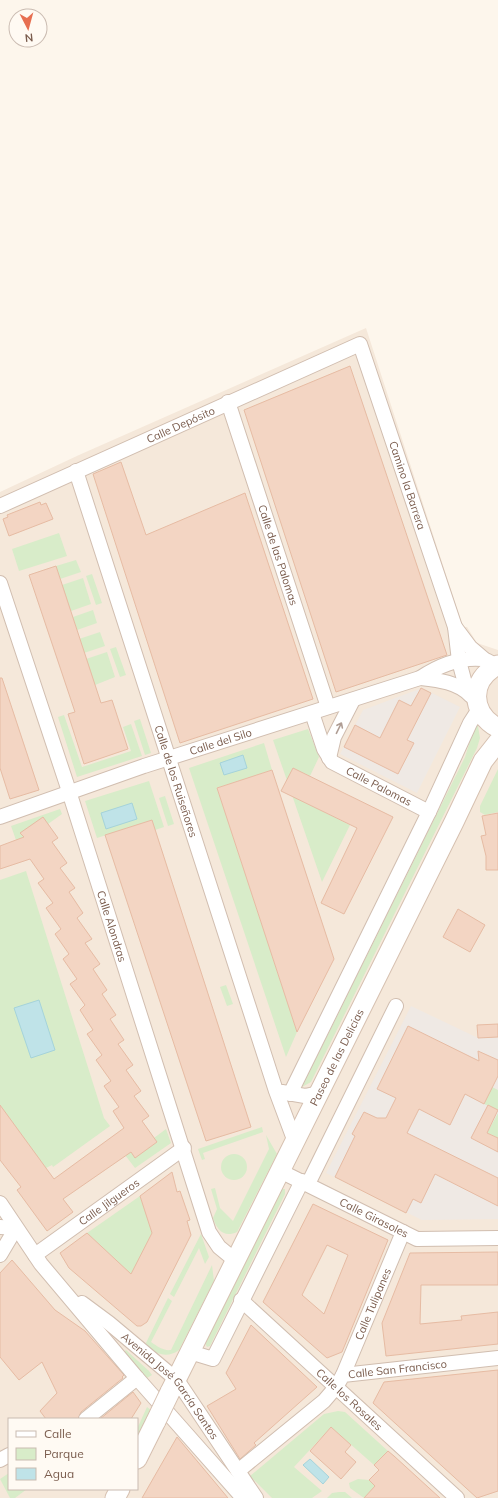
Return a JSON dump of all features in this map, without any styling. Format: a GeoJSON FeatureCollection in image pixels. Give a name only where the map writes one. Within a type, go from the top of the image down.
{"type":"FeatureCollection","features":[{"type":"Feature","properties":{"kind":"main road","name":"Paseo de las Delicias"},"geometry":{"type":"LineString","coordinates":[[483,760],[482,710],[477,690],[481,680],[493,663]]}},
{"type":"Feature","properties":{"kind":"main road","name":"Paseo de las Delicias"},"geometry":{"type":"LineString","coordinates":[[138,1457],[320,1093],[483,760],[498,742]]}},
{"type":"Feature","properties":{"kind":"street","name":"Calle Depósito"},"geometry":{"type":"LineString","coordinates":[[0,506],[228,402],[360,344]]}},
{"type":"Feature","properties":{"kind":"street","name":"Camino la Barrera"},"geometry":{"type":"LineString","coordinates":[[360,344],[454,627],[459,661],[482,710]]}},
{"type":"Feature","properties":{"kind":"street","name":"Calle de las Palomas"},"geometry":{"type":"LineString","coordinates":[[228,402],[328,707]]}},
{"type":"Feature","properties":{"kind":"street","name":"Calle de los Ruiseñores"},"geometry":{"type":"LineString","coordinates":[[76,471],[276,1091],[295,1142]]}},
{"type":"Feature","properties":{"kind":"street","name":"Calle Alondras"},"geometry":{"type":"LineString","coordinates":[[0,583],[184,1148],[209,1232],[219,1247],[236,1261]]}},
{"type":"Feature","properties":{"kind":"street","name":"Camino la Barrera"},"geometry":{"type":"LineString","coordinates":[[454,627],[470,647],[493,663]]}},
{"type":"Feature","properties":{"kind":"street","name":"Calle del Silo"},"geometry":{"type":"LineString","coordinates":[[0,817],[169,758],[420,678],[435,668],[459,661],[493,663]]}},
{"type":"Feature","properties":{"kind":"street","name":"Calle del Silo"},"geometry":{"type":"LineString","coordinates":[[420,678],[448,682],[482,710]]}},
{"type":"Feature","properties":{"kind":"street"},"geometry":{"type":"LineString","coordinates":[[329,758],[334,737],[353,700]]}},
{"type":"Feature","properties":{"kind":"street"},"geometry":{"type":"LineString","coordinates":[[290,1094],[429,812],[470,723],[482,710]]}},
{"type":"Feature","properties":{"kind":"street"},"geometry":{"type":"LineString","coordinates":[[312,713],[324,749],[329,758]]}},
{"type":"Feature","properties":{"kind":"street","name":"Calle Palomas"},"geometry":{"type":"LineString","coordinates":[[329,758],[339,766],[429,812]]}},
{"type":"Feature","properties":{"kind":"street"},"geometry":{"type":"LineString","coordinates":[[190,1352],[213,1359],[241,1300],[305,1182],[396,1006]]}},
{"type":"Feature","properties":{"kind":"street"},"geometry":{"type":"LineString","coordinates":[[276,1091],[304,1096],[320,1093]]}},
{"type":"Feature","properties":{"kind":"street","name":"Calle Jilgueros"},"geometry":{"type":"LineString","coordinates":[[35,1255],[184,1148]]}},
{"type":"Feature","properties":{"kind":"street","name":"Calle Girasoles"},"geometry":{"type":"LineString","coordinates":[[280,1171],[305,1182],[417,1239],[498,1238]]}},
{"type":"Feature","properties":{"kind":"street","name":"Avenida José García Santos"},"geometry":{"type":"LineString","coordinates":[[0,1202],[35,1255],[137,1378],[243,1498]]}},
{"type":"Feature","properties":{"kind":"street"},"geometry":{"type":"LineString","coordinates":[[0,1228],[16,1228]]}},
{"type":"Feature","properties":{"kind":"street"},"geometry":{"type":"LineString","coordinates":[[0,1255],[16,1228]]}},
{"type":"Feature","properties":{"kind":"street","name":"Calle Tulipanes"},"geometry":{"type":"LineString","coordinates":[[339,1381],[403,1232]]}},
{"type":"Feature","properties":{"kind":"street","name":"Avenida José García Santos"},"geometry":{"type":"LineString","coordinates":[[65,1291],[109,1323],[174,1386],[238,1471],[256,1498]]}},
{"type":"Feature","properties":{"kind":"street","name":"Calle los Rosales"},"geometry":{"type":"LineString","coordinates":[[241,1300],[339,1381],[457,1498]]}},
{"type":"Feature","properties":{"kind":"street","name":"Calle San Francisco"},"geometry":{"type":"LineString","coordinates":[[238,1471],[324,1401],[339,1381],[498,1358]]}},
{"type":"Feature","properties":{"kind":"street"},"geometry":{"type":"LineString","coordinates":[[87,1418],[137,1378]]}},
{"type":"Feature","properties":{"kind":"shaded area"},"geometry":{"type":"Polygon","coordinates":[[[366,328],[463,627],[467,627],[477,643],[498,650],[498,1498],[0,1498],[0,492],[79,455],[366,328]]]}},
{"type":"Feature","properties":{"kind":"shaded area"},"geometry":{"type":"Polygon","coordinates":[[[422,688],[460,707],[417,793],[340,754],[363,710],[422,688]]]}},
{"type":"Feature","properties":{"kind":"shaded area"},"geometry":{"type":"Polygon","coordinates":[[[411,1006],[478,1038],[498,1037],[498,1219],[422,1220],[326,1173],[411,1006]]]}},
{"type":"Feature","properties":{"kind":"green space"},"geometry":{"type":"Polygon","coordinates":[[[59,533],[67,556],[19,571],[12,549],[59,533]]]}},
{"type":"Feature","properties":{"kind":"green space"},"geometry":{"type":"Polygon","coordinates":[[[76,560],[81,572],[60,579],[56,566],[76,560]]]}},
{"type":"Feature","properties":{"kind":"green space"},"geometry":{"type":"Polygon","coordinates":[[[92,574],[102,603],[96,605],[86,576],[92,574]]]}},
{"type":"Feature","properties":{"kind":"green space"},"geometry":{"type":"Polygon","coordinates":[[[83,578],[91,604],[71,611],[62,585],[83,578]]]}},
{"type":"Feature","properties":{"kind":"green space"},"geometry":{"type":"Polygon","coordinates":[[[93,610],[97,623],[77,630],[73,617],[93,610]]]}},
{"type":"Feature","properties":{"kind":"green space"},"geometry":{"type":"Polygon","coordinates":[[[100,632],[105,646],[84,653],[79,639],[100,632]]]}},
{"type":"Feature","properties":{"kind":"green space"},"geometry":{"type":"Polygon","coordinates":[[[116,647],[126,675],[120,677],[110,649],[116,647]]]}},
{"type":"Feature","properties":{"kind":"green space"},"geometry":{"type":"Polygon","coordinates":[[[107,652],[115,677],[95,685],[86,659],[107,652]]]}},
{"type":"Feature","properties":{"kind":"green space"},"geometry":{"type":"Polygon","coordinates":[[[64,715],[82,767],[131,751],[123,727],[131,724],[142,756],[77,777],[58,717],[64,715]]]}},
{"type":"Feature","properties":{"kind":"green space"},"geometry":{"type":"Polygon","coordinates":[[[140,719],[151,753],[145,755],[134,721],[140,719]]]}},
{"type":"Feature","properties":{"kind":"green space"},"geometry":{"type":"Polygon","coordinates":[[[475,725],[478,726],[480,738],[477,748],[311,1082],[302,1087],[465,757],[475,725]]]}},
{"type":"Feature","properties":{"kind":"green space"},"geometry":{"type":"Polygon","coordinates":[[[308,729],[319,757],[310,776],[293,768],[291,773],[304,802],[350,825],[322,882],[273,740],[308,729]]]}},
{"type":"Feature","properties":{"kind":"green space"},"geometry":{"type":"Polygon","coordinates":[[[264,743],[272,770],[217,788],[297,1032],[286,1057],[189,768],[264,743]]]}},
{"type":"Feature","properties":{"kind":"green space"},"geometry":{"type":"Polygon","coordinates":[[[498,769],[498,812],[485,815],[480,812],[480,806],[498,769]]]}},
{"type":"Feature","properties":{"kind":"green space"},"geometry":{"type":"Polygon","coordinates":[[[149,781],[164,827],[155,830],[152,820],[97,838],[85,801],[149,781]]]}},
{"type":"Feature","properties":{"kind":"green space"},"geometry":{"type":"Polygon","coordinates":[[[165,796],[174,824],[168,826],[159,798],[165,796]]]}},
{"type":"Feature","properties":{"kind":"green space"},"geometry":{"type":"Polygon","coordinates":[[[60,809],[62,814],[48,824],[43,817],[21,833],[28,843],[16,840],[11,826],[60,809]]]}},
{"type":"Feature","properties":{"kind":"green space"},"geometry":{"type":"Polygon","coordinates":[[[26,871],[104,1118],[110,1126],[53,1167],[52,1165],[46,1168],[0,1105],[0,880],[26,871]]]}},
{"type":"Feature","properties":{"kind":"green space"},"geometry":{"type":"Polygon","coordinates":[[[226,985],[233,1004],[227,1006],[220,987],[226,985]]]}},
{"type":"Feature","properties":{"kind":"green space"},"geometry":{"type":"Polygon","coordinates":[[[492,1087],[498,1090],[498,1110],[484,1104],[492,1087]]]}},
{"type":"Feature","properties":{"kind":"green space"},"geometry":{"type":"Polygon","coordinates":[[[498,1113],[498,1138],[487,1133],[498,1113]]]}},
{"type":"Feature","properties":{"kind":"green space"},"geometry":{"type":"Polygon","coordinates":[[[262,1127],[263,1132],[203,1153],[205,1159],[202,1160],[198,1149],[262,1127]]]}},
{"type":"Feature","properties":{"kind":"green space"},"geometry":{"type":"Polygon","coordinates":[[[166,1129],[171,1143],[135,1168],[122,1151],[128,1147],[136,1157],[157,1142],[154,1138],[166,1129]]]}},
{"type":"Feature","properties":{"kind":"green space"},"geometry":{"type":"Polygon","coordinates":[[[266,1135],[277,1154],[237,1232],[228,1234],[222,1232],[213,1218],[217,1209],[211,1189],[215,1188],[220,1208],[233,1221],[269,1149],[266,1135]]]}},
{"type":"Feature","properties":{"kind":"green space"},"geometry":{"type":"Polygon","coordinates":[[[234,1154],[243,1158],[247,1167],[243,1176],[234,1180],[225,1176],[221,1167],[225,1158],[234,1154]]]}},
{"type":"Feature","properties":{"kind":"green space"},"geometry":{"type":"Polygon","coordinates":[[[281,1189],[285,1189],[285,1194],[210,1346],[207,1347],[205,1343],[281,1189]]]}},
{"type":"Feature","properties":{"kind":"green space"},"geometry":{"type":"Polygon","coordinates":[[[140,1196],[152,1233],[132,1275],[87,1233],[140,1196]]]}},
{"type":"Feature","properties":{"kind":"green space"},"geometry":{"type":"Polygon","coordinates":[[[201,1234],[209,1257],[205,1264],[199,1248],[174,1297],[170,1294],[201,1234]]]}},
{"type":"Feature","properties":{"kind":"green space"},"geometry":{"type":"Polygon","coordinates":[[[212,1265],[214,1281],[179,1350],[175,1353],[166,1355],[157,1353],[145,1345],[168,1298],[172,1301],[151,1342],[163,1349],[171,1350],[212,1265]]]}},
{"type":"Feature","properties":{"kind":"green space"},"geometry":{"type":"Polygon","coordinates":[[[126,1350],[152,1375],[147,1378],[124,1352],[126,1350]]]}},
{"type":"Feature","properties":{"kind":"green space"},"geometry":{"type":"Polygon","coordinates":[[[147,1407],[151,1410],[138,1436],[138,1427],[147,1407]]]}},
{"type":"Feature","properties":{"kind":"green space"},"geometry":{"type":"Polygon","coordinates":[[[338,1411],[345,1412],[388,1451],[374,1465],[331,1427],[294,1467],[322,1491],[312,1498],[272,1498],[250,1476],[324,1414],[338,1411]]]}},
{"type":"Feature","properties":{"kind":"green space"},"geometry":{"type":"Polygon","coordinates":[[[8,1474],[8,1490],[26,1490],[15,1498],[10,1498],[0,1479],[8,1474]]]}},
{"type":"Feature","properties":{"kind":"green space"},"geometry":{"type":"Polygon","coordinates":[[[358,1479],[369,1480],[375,1486],[364,1498],[350,1488],[349,1483],[358,1479]]]}},
{"type":"Feature","properties":{"kind":"green space"},"geometry":{"type":"Polygon","coordinates":[[[345,1492],[352,1498],[327,1498],[332,1493],[345,1492]]]}},
{"type":"Feature","properties":{"kind":"water"},"geometry":{"type":"Polygon","coordinates":[[[243,755],[247,768],[224,775],[220,763],[243,755]]]}},
{"type":"Feature","properties":{"kind":"water"},"geometry":{"type":"Polygon","coordinates":[[[132,803],[137,819],[106,829],[101,813],[132,803]]]}},
{"type":"Feature","properties":{"kind":"water"},"geometry":{"type":"Polygon","coordinates":[[[39,1000],[55,1050],[31,1058],[14,1008],[39,1000]]]}},
{"type":"Feature","properties":{"kind":"water"},"geometry":{"type":"Polygon","coordinates":[[[310,1459],[329,1477],[323,1484],[303,1465],[310,1459]]]}},
{"type":"Feature","properties":{"kind":"building"},"geometry":{"type":"Polygon","coordinates":[[[350,366],[447,655],[336,692],[244,410],[350,366]]]}},
{"type":"Feature","properties":{"kind":"building"},"geometry":{"type":"Polygon","coordinates":[[[121,462],[146,535],[245,493],[313,699],[180,743],[93,474],[121,462]]]}},
{"type":"Feature","properties":{"kind":"building"},"geometry":{"type":"Polygon","coordinates":[[[40,502],[41,505],[46,503],[53,519],[9,536],[3,519],[8,517],[7,515],[40,502]]]}},
{"type":"Feature","properties":{"kind":"building"},"geometry":{"type":"Polygon","coordinates":[[[56,566],[101,703],[112,700],[128,749],[84,764],[68,714],[75,712],[29,575],[56,566]]]}},
{"type":"Feature","properties":{"kind":"building"},"geometry":{"type":"Polygon","coordinates":[[[0,678],[2,678],[39,790],[10,799],[0,768],[0,678]]]}},
{"type":"Feature","properties":{"kind":"building"},"geometry":{"type":"Polygon","coordinates":[[[421,688],[431,693],[407,740],[414,743],[398,774],[344,747],[355,725],[380,738],[399,700],[411,706],[421,688]]]}},
{"type":"Feature","properties":{"kind":"building"},"geometry":{"type":"Polygon","coordinates":[[[293,768],[393,817],[344,914],[321,903],[357,828],[281,791],[293,768]]]}},
{"type":"Feature","properties":{"kind":"building"},"geometry":{"type":"Polygon","coordinates":[[[272,770],[334,959],[297,1032],[217,788],[272,770]]]}},
{"type":"Feature","properties":{"kind":"building"},"geometry":{"type":"Polygon","coordinates":[[[498,813],[498,870],[486,870],[486,856],[481,836],[486,835],[482,816],[498,813]]]}},
{"type":"Feature","properties":{"kind":"building"},"geometry":{"type":"Polygon","coordinates":[[[43,817],[58,838],[52,842],[67,863],[60,868],[75,888],[69,892],[83,913],[77,918],[92,939],[85,943],[100,964],[93,969],[107,990],[102,994],[116,1015],[110,1019],[124,1040],[118,1044],[133,1065],[126,1070],[141,1091],[134,1096],[149,1116],[142,1121],[157,1142],[135,1158],[131,1152],[63,1199],[73,1212],[47,1231],[17,1190],[21,1187],[0,1160],[0,1105],[54,1179],[124,1128],[113,1111],[119,1107],[104,1086],[111,1081],[96,1060],[102,1055],[87,1034],[93,1030],[80,1010],[85,1005],[70,984],[77,979],[63,959],[69,954],[55,934],[61,929],[46,908],[53,903],[38,883],[44,879],[30,859],[0,869],[0,846],[24,837],[20,833],[43,817]]]}},
{"type":"Feature","properties":{"kind":"building"},"geometry":{"type":"Polygon","coordinates":[[[152,820],[251,1127],[206,1141],[105,835],[152,820]]]}},
{"type":"Feature","properties":{"kind":"building"},"geometry":{"type":"Polygon","coordinates":[[[458,909],[485,925],[470,952],[443,937],[458,909]]]}},
{"type":"Feature","properties":{"kind":"building"},"geometry":{"type":"Polygon","coordinates":[[[498,1024],[498,1037],[478,1038],[477,1025],[498,1024]]]}},
{"type":"Feature","properties":{"kind":"building"},"geometry":{"type":"Polygon","coordinates":[[[408,1026],[479,1061],[478,1051],[498,1060],[498,1076],[484,1104],[465,1094],[450,1125],[419,1109],[407,1133],[498,1178],[498,1206],[435,1174],[421,1203],[413,1199],[406,1213],[335,1177],[355,1136],[352,1134],[364,1112],[377,1118],[386,1118],[396,1098],[377,1089],[408,1026]]]}},
{"type":"Feature","properties":{"kind":"building"},"geometry":{"type":"Polygon","coordinates":[[[488,1105],[498,1110],[487,1133],[498,1138],[498,1152],[471,1138],[488,1105]]]}},
{"type":"Feature","properties":{"kind":"building"},"geometry":{"type":"Polygon","coordinates":[[[172,1172],[177,1192],[180,1191],[190,1220],[187,1221],[191,1235],[147,1322],[141,1326],[137,1326],[69,1268],[60,1253],[87,1233],[131,1274],[152,1233],[140,1196],[172,1172]]]}},
{"type":"Feature","properties":{"kind":"building"},"geometry":{"type":"Polygon","coordinates":[[[313,1204],[388,1240],[342,1352],[327,1358],[263,1302],[313,1204]],[[327,1245],[302,1295],[324,1314],[348,1255],[327,1245]]]}},
{"type":"Feature","properties":{"kind":"building"},"geometry":{"type":"Polygon","coordinates":[[[498,1252],[498,1285],[421,1285],[420,1324],[462,1320],[461,1316],[498,1312],[498,1344],[386,1356],[382,1323],[410,1253],[498,1252]]]}},
{"type":"Feature","properties":{"kind":"building"},"geometry":{"type":"Polygon","coordinates":[[[12,1260],[55,1310],[85,1331],[124,1375],[122,1377],[123,1378],[81,1412],[78,1418],[45,1418],[40,1411],[57,1393],[42,1362],[19,1380],[0,1357],[0,1273],[12,1260]]]}},
{"type":"Feature","properties":{"kind":"building"},"geometry":{"type":"Polygon","coordinates":[[[251,1325],[317,1387],[254,1443],[256,1445],[240,1459],[207,1406],[236,1389],[226,1373],[251,1325]]]}},
{"type":"Feature","properties":{"kind":"building"},"geometry":{"type":"Polygon","coordinates":[[[498,1370],[498,1491],[477,1498],[373,1403],[384,1382],[498,1370]]]}},
{"type":"Feature","properties":{"kind":"building"},"geometry":{"type":"Polygon","coordinates":[[[133,1392],[141,1403],[132,1418],[101,1418],[133,1392]]]}},
{"type":"Feature","properties":{"kind":"building"},"geometry":{"type":"Polygon","coordinates":[[[331,1427],[351,1445],[345,1452],[356,1462],[341,1479],[310,1451],[331,1427]]]}},
{"type":"Feature","properties":{"kind":"building"},"geometry":{"type":"Polygon","coordinates":[[[177,1437],[208,1474],[228,1498],[142,1498],[177,1437]]]}},
{"type":"Feature","properties":{"kind":"building"},"geometry":{"type":"Polygon","coordinates":[[[388,1451],[440,1498],[364,1498],[375,1486],[369,1480],[379,1470],[374,1465],[388,1451]]]}}]}
